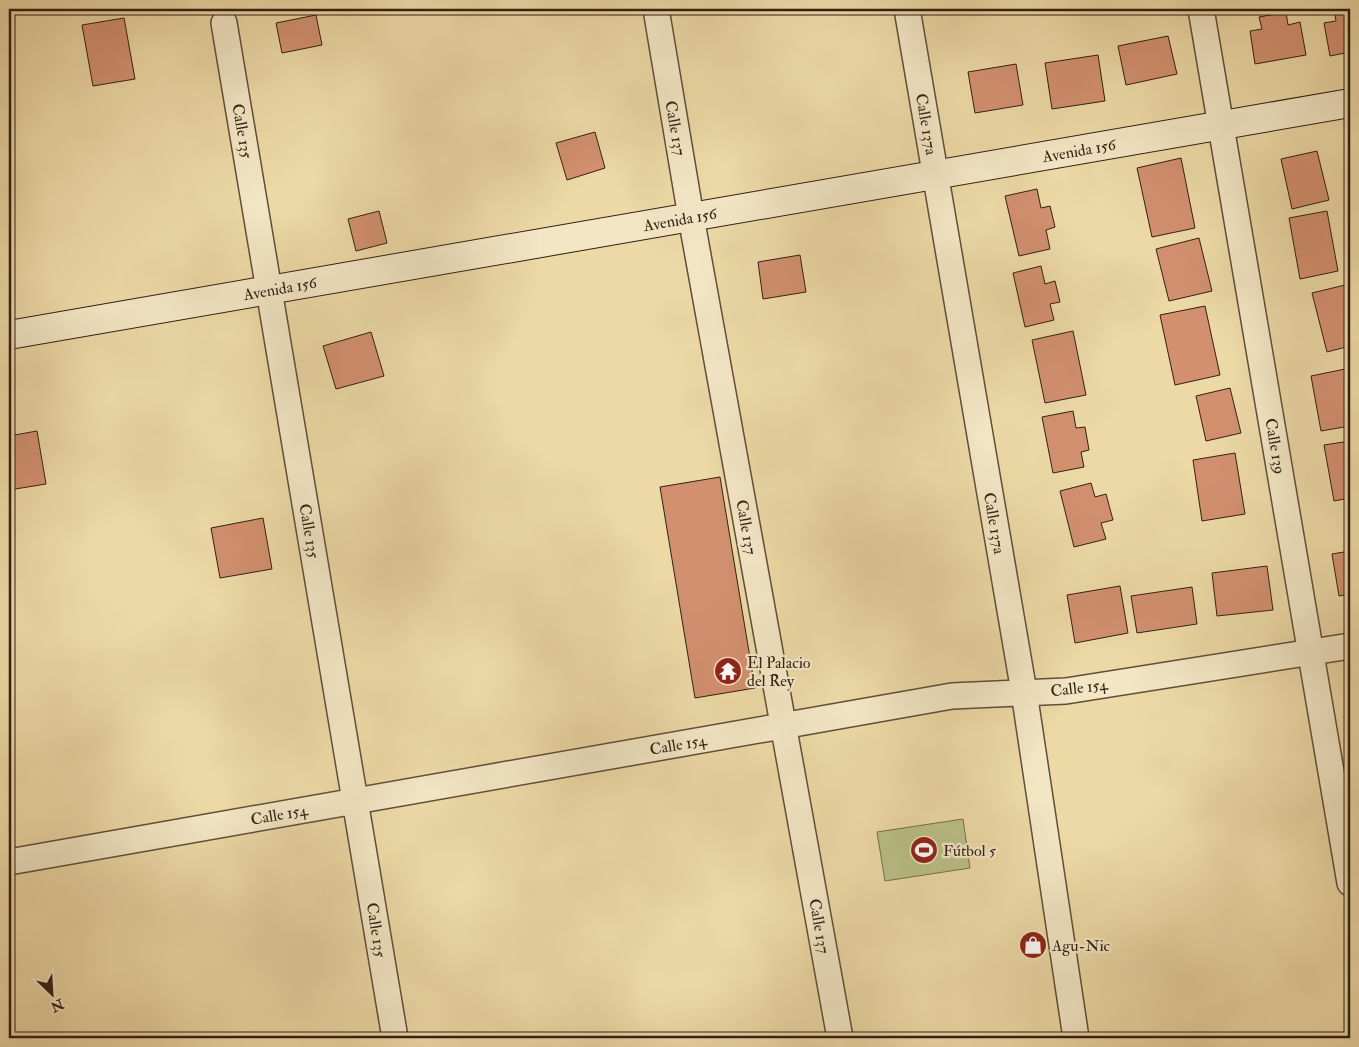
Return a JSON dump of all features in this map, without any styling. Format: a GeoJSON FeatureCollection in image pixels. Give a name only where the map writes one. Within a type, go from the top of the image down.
{"type":"FeatureCollection","features":[{"type":"Feature","properties":{"kind":"main road","name":"Avenida 156"},"geometry":{"type":"LineString","coordinates":[[9,335],[1350,103]]}},
{"type":"Feature","properties":{"kind":"street","name":"Calle 137a"},"geometry":{"type":"LineString","coordinates":[[907,9],[1024,692],[1076,1038]]}},
{"type":"Feature","properties":{"kind":"street","name":"Calle 139"},"geometry":{"type":"LineString","coordinates":[[1201,9],[1350,883]]}},
{"type":"Feature","properties":{"kind":"street","name":"Calle 137"},"geometry":{"type":"LineString","coordinates":[[657,15],[691,217],[840,1038]]}},
{"type":"Feature","properties":{"kind":"street","name":"Calle 135"},"geometry":{"type":"LineString","coordinates":[[224,23],[395,1038]]}},
{"type":"Feature","properties":{"kind":"street","name":"Calle 154"},"geometry":{"type":"LineString","coordinates":[[9,862],[952,696],[1066,691],[1350,646]]}},
{"type":"Feature","properties":{"kind":"green space","name":"Fútbol 5"},"geometry":{"type":"Polygon","coordinates":[[[963,819],[970,868],[885,881],[877,832],[963,819]]]}},
{"type":"Feature","properties":{"kind":"building"},"geometry":{"type":"Polygon","coordinates":[[[1334,9],[1350,9],[1350,52],[1330,56],[1324,23],[1336,21],[1334,9]]]}},
{"type":"Feature","properties":{"kind":"building"},"geometry":{"type":"Polygon","coordinates":[[[1286,12],[1288,25],[1300,22],[1306,55],[1255,64],[1250,31],[1262,29],[1259,17],[1286,12]]]}},
{"type":"Feature","properties":{"kind":"building"},"geometry":{"type":"Polygon","coordinates":[[[316,15],[322,45],[282,53],[276,23],[316,15]]]}},
{"type":"Feature","properties":{"kind":"building"},"geometry":{"type":"Polygon","coordinates":[[[124,18],[135,79],[93,86],[82,25],[124,18]]]}},
{"type":"Feature","properties":{"kind":"building"},"geometry":{"type":"Polygon","coordinates":[[[1168,36],[1177,74],[1126,85],[1118,46],[1168,36]]]}},
{"type":"Feature","properties":{"kind":"building"},"geometry":{"type":"Polygon","coordinates":[[[1098,55],[1105,101],[1052,109],[1045,63],[1098,55]]]}},
{"type":"Feature","properties":{"kind":"building"},"geometry":{"type":"Polygon","coordinates":[[[1016,64],[1023,105],[975,113],[968,72],[1016,64]]]}},
{"type":"Feature","properties":{"kind":"building"},"geometry":{"type":"Polygon","coordinates":[[[595,132],[605,168],[567,180],[556,143],[595,132]]]}},
{"type":"Feature","properties":{"kind":"building"},"geometry":{"type":"Polygon","coordinates":[[[1317,151],[1329,200],[1292,209],[1281,159],[1317,151]]]}},
{"type":"Feature","properties":{"kind":"building"},"geometry":{"type":"Polygon","coordinates":[[[1181,158],[1195,228],[1152,237],[1137,168],[1181,158]]]}},
{"type":"Feature","properties":{"kind":"building"},"geometry":{"type":"Polygon","coordinates":[[[1037,189],[1041,208],[1050,206],[1055,227],[1046,230],[1050,249],[1019,256],[1005,196],[1037,189]]]}},
{"type":"Feature","properties":{"kind":"building"},"geometry":{"type":"Polygon","coordinates":[[[379,211],[387,243],[356,251],[348,219],[379,211]]]}},
{"type":"Feature","properties":{"kind":"building"},"geometry":{"type":"Polygon","coordinates":[[[1327,211],[1338,271],[1300,279],[1289,218],[1327,211]]]}},
{"type":"Feature","properties":{"kind":"building"},"geometry":{"type":"Polygon","coordinates":[[[1199,238],[1212,291],[1169,301],[1156,249],[1199,238]]]}},
{"type":"Feature","properties":{"kind":"building"},"geometry":{"type":"Polygon","coordinates":[[[800,255],[806,292],[763,299],[758,262],[800,255]]]}},
{"type":"Feature","properties":{"kind":"building"},"geometry":{"type":"Polygon","coordinates":[[[1041,266],[1045,284],[1055,281],[1060,302],[1050,304],[1054,320],[1025,327],[1013,273],[1041,266]]]}},
{"type":"Feature","properties":{"kind":"building"},"geometry":{"type":"Polygon","coordinates":[[[1345,285],[1350,308],[1350,346],[1327,352],[1312,293],[1345,285]]]}},
{"type":"Feature","properties":{"kind":"building"},"geometry":{"type":"Polygon","coordinates":[[[1205,306],[1220,375],[1175,385],[1160,315],[1205,306]]]}},
{"type":"Feature","properties":{"kind":"building"},"geometry":{"type":"Polygon","coordinates":[[[1073,331],[1086,395],[1045,403],[1032,340],[1073,331]]]}},
{"type":"Feature","properties":{"kind":"building"},"geometry":{"type":"Polygon","coordinates":[[[371,332],[384,376],[336,389],[323,346],[371,332]]]}},
{"type":"Feature","properties":{"kind":"building"},"geometry":{"type":"Polygon","coordinates":[[[1350,368],[1350,426],[1321,431],[1311,376],[1350,368]]]}},
{"type":"Feature","properties":{"kind":"building"},"geometry":{"type":"Polygon","coordinates":[[[1230,388],[1241,433],[1206,441],[1196,396],[1230,388]]]}},
{"type":"Feature","properties":{"kind":"building"},"geometry":{"type":"Polygon","coordinates":[[[1073,411],[1076,428],[1085,427],[1089,450],[1081,452],[1084,467],[1053,473],[1042,417],[1073,411]]]}},
{"type":"Feature","properties":{"kind":"building"},"geometry":{"type":"Polygon","coordinates":[[[37,431],[46,484],[9,490],[9,436],[37,431]]]}},
{"type":"Feature","properties":{"kind":"building"},"geometry":{"type":"Polygon","coordinates":[[[1350,441],[1350,498],[1334,501],[1324,445],[1350,441]]]}},
{"type":"Feature","properties":{"kind":"building"},"geometry":{"type":"Polygon","coordinates":[[[1235,453],[1245,514],[1202,521],[1193,460],[1235,453]]]}},
{"type":"Feature","properties":{"kind":"building"},"geometry":{"type":"Polygon","coordinates":[[[720,477],[755,688],[695,698],[660,487],[720,477]]]}},
{"type":"Feature","properties":{"kind":"building"},"geometry":{"type":"Polygon","coordinates":[[[1091,483],[1095,497],[1106,494],[1113,520],[1101,523],[1106,539],[1074,547],[1060,491],[1091,483]]]}},
{"type":"Feature","properties":{"kind":"building"},"geometry":{"type":"Polygon","coordinates":[[[263,518],[272,569],[220,578],[211,528],[263,518]]]}},
{"type":"Feature","properties":{"kind":"building"},"geometry":{"type":"Polygon","coordinates":[[[1350,551],[1350,594],[1339,596],[1332,554],[1350,551]]]}},
{"type":"Feature","properties":{"kind":"building"},"geometry":{"type":"Polygon","coordinates":[[[1267,566],[1273,610],[1217,616],[1212,573],[1267,566]]]}},
{"type":"Feature","properties":{"kind":"building"},"geometry":{"type":"Polygon","coordinates":[[[1120,586],[1128,633],[1075,643],[1067,595],[1120,586]]]}},
{"type":"Feature","properties":{"kind":"building"},"geometry":{"type":"Polygon","coordinates":[[[1192,587],[1197,624],[1137,633],[1131,596],[1192,587]]]}},
{"type":"Feature","properties":{"kind":"place","name":"El Palacio del Rey"},"geometry":{"type":"Point","coordinates":[728,671]}},
{"type":"Feature","properties":{"kind":"place","name":"Fútbol 5"},"geometry":{"type":"Point","coordinates":[924,850]}},
{"type":"Feature","properties":{"kind":"place","name":"Agu-Nic"},"geometry":{"type":"Point","coordinates":[1033,945]}}]}
